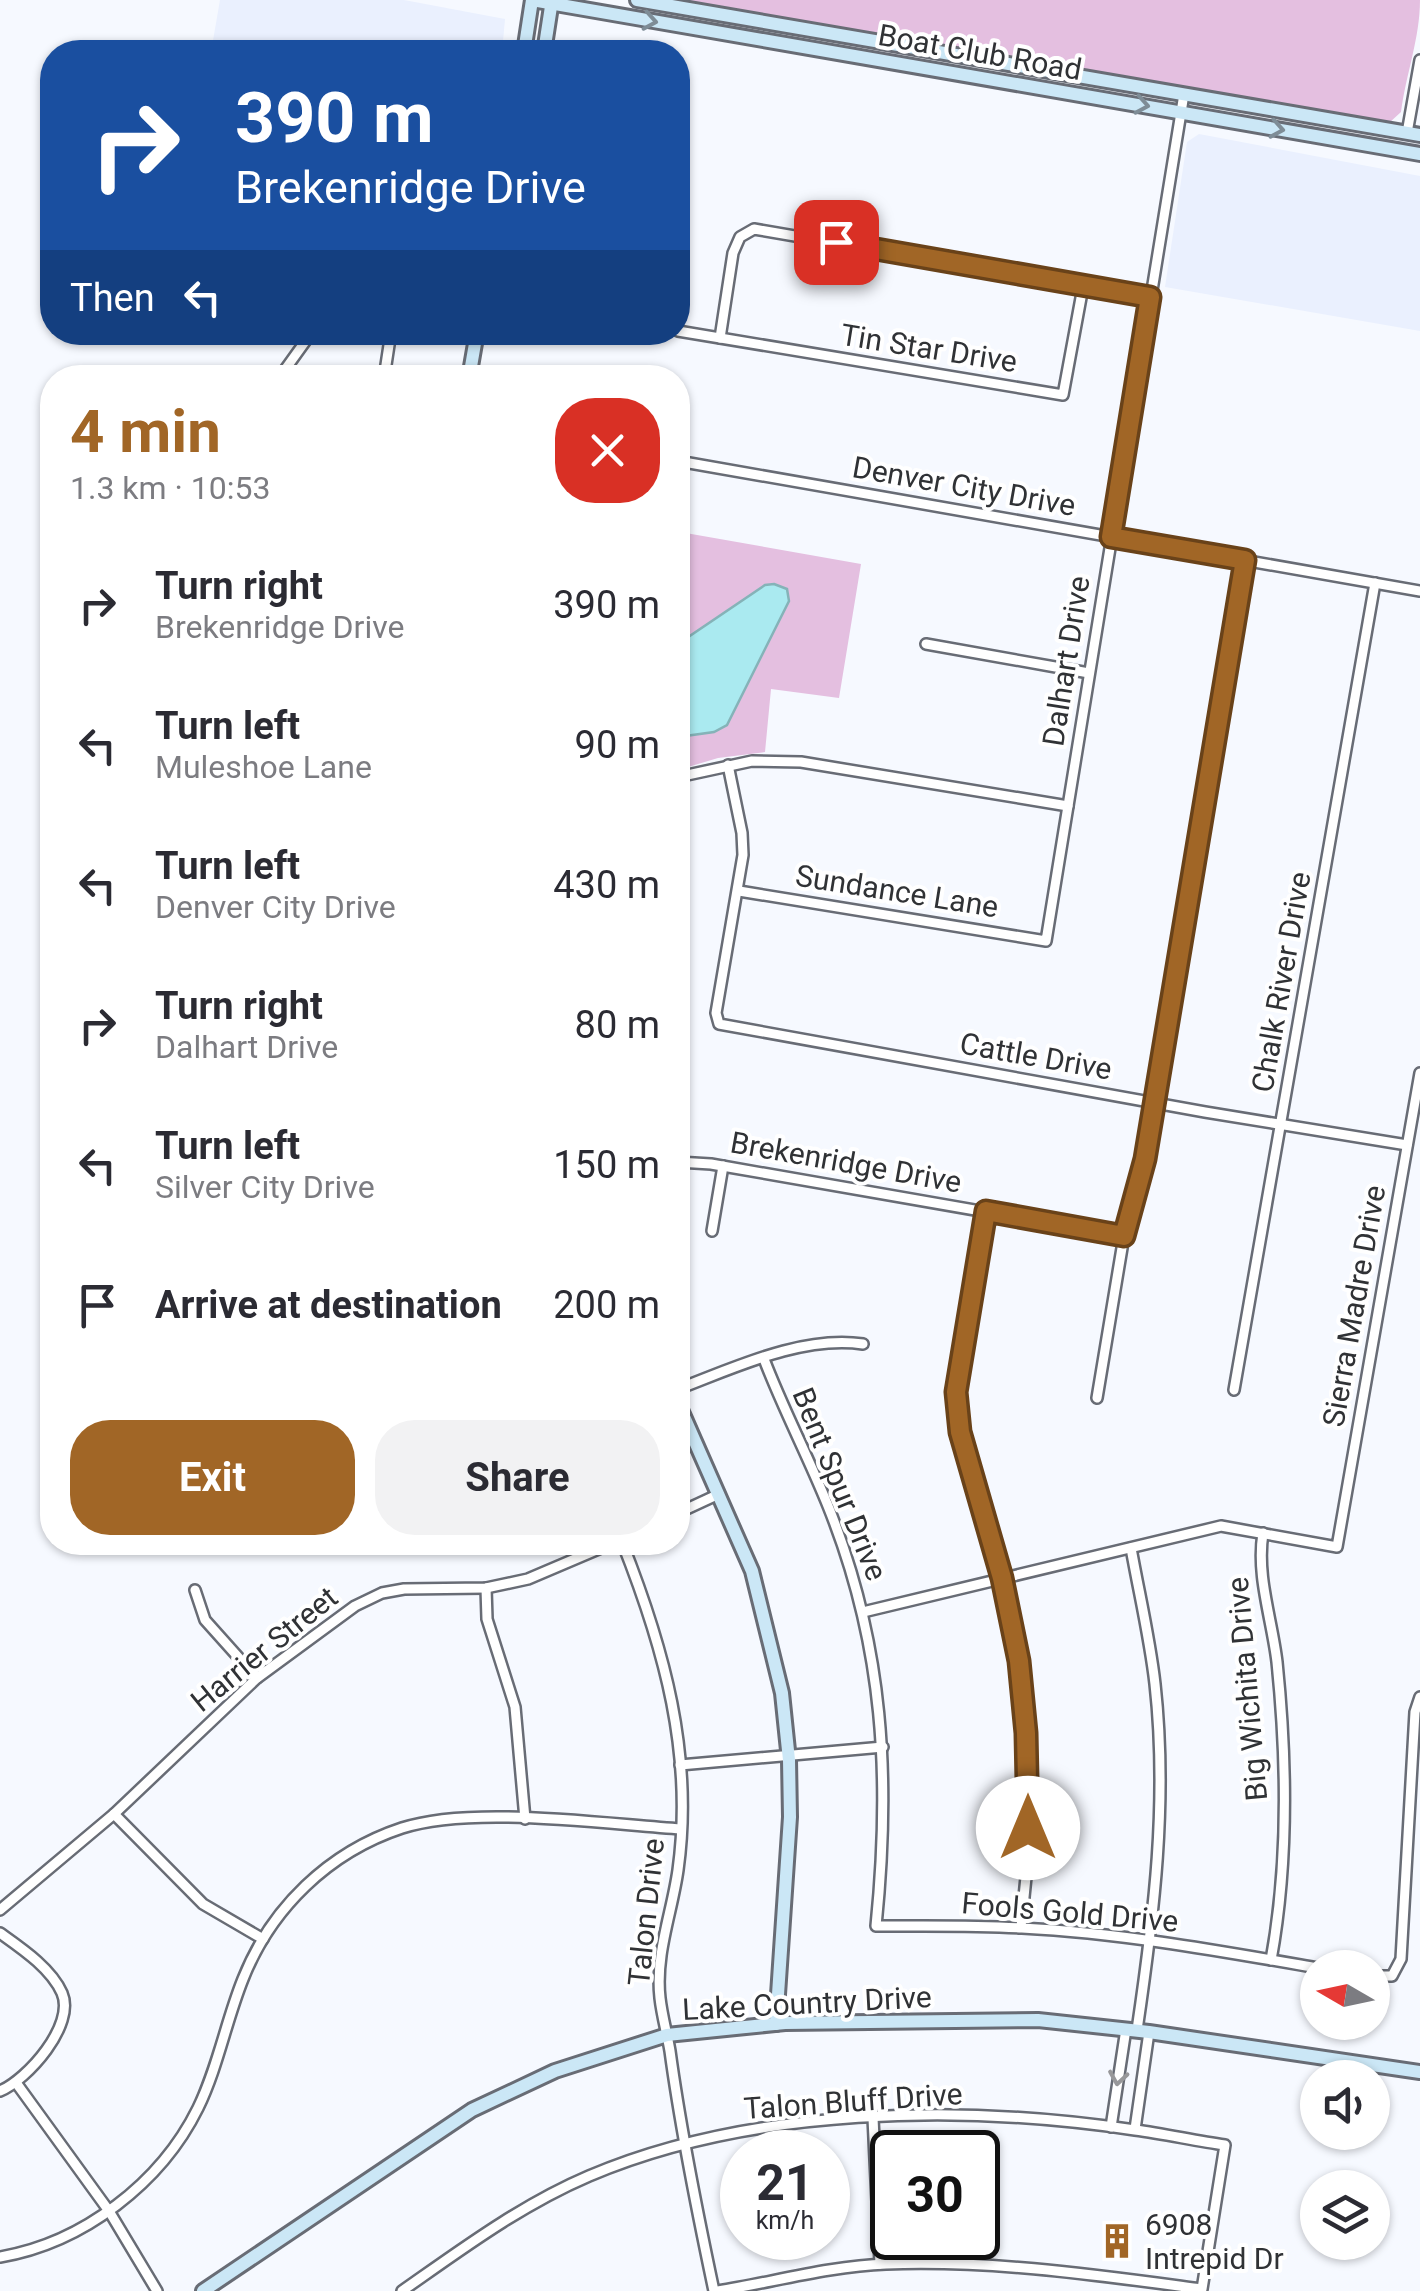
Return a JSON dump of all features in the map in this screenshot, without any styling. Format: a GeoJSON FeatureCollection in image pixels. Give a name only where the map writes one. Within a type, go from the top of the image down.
{"type":"FeatureCollection","features":[{"type":"Feature","properties":{"kind":"street","name":"Boat Club Road"},"geometry":{"type":"LineString","coordinates":[[532,0],[1420,154]]}},
{"type":"Feature","properties":{"kind":"street"},"geometry":{"type":"LineString","coordinates":[[526,40],[532,0]]}},
{"type":"Feature","properties":{"kind":"street","name":"Boat Club Road"},"geometry":{"type":"LineString","coordinates":[[637,0],[1413,134]]}},
{"type":"Feature","properties":{"kind":"street"},"geometry":{"type":"LineString","coordinates":[[546,40],[553,2]]}},
{"type":"Feature","properties":{"kind":"street"},"geometry":{"type":"LineString","coordinates":[[1413,134],[1420,60]]}},
{"type":"Feature","properties":{"kind":"street","name":"Dalhart Drive"},"geometry":{"type":"LineString","coordinates":[[1046,941],[1184,94]]}},
{"type":"Feature","properties":{"kind":"street"},"geometry":{"type":"LineString","coordinates":[[720,338],[733,253],[740,238],[754,229],[1150,297]]}},
{"type":"Feature","properties":{"kind":"street","name":"Tin Star Drive"},"geometry":{"type":"LineString","coordinates":[[690,333],[1063,395],[1082,286]]}},
{"type":"Feature","properties":{"kind":"street","name":"Denver City Drive"},"geometry":{"type":"LineString","coordinates":[[690,463],[1420,591]]}},
{"type":"Feature","properties":{"kind":"street"},"geometry":{"type":"LineString","coordinates":[[1097,1398],[1124,1236],[1145,1159],[1245,560]]}},
{"type":"Feature","properties":{"kind":"street","name":"Chalk River Drive"},"geometry":{"type":"LineString","coordinates":[[1234,1390],[1375,583]]}},
{"type":"Feature","properties":{"kind":"street"},"geometry":{"type":"LineString","coordinates":[[926,644],[1089,673]]}},
{"type":"Feature","properties":{"kind":"street"},"geometry":{"type":"LineString","coordinates":[[690,774],[752,761],[801,762],[1068,806]]}},
{"type":"Feature","properties":{"kind":"street"},"geometry":{"type":"LineString","coordinates":[[728,765],[742,834],[740,891]]}},
{"type":"Feature","properties":{"kind":"street","name":"Cattle Drive"},"geometry":{"type":"LineString","coordinates":[[740,891],[717,1021],[724,1026],[1407,1145]]}},
{"type":"Feature","properties":{"kind":"street","name":"Sundance Lane"},"geometry":{"type":"LineString","coordinates":[[740,891],[1046,941]]}},
{"type":"Feature","properties":{"kind":"street","name":"Sierra Madre Drive"},"geometry":{"type":"LineString","coordinates":[[1263,1533],[1337,1547],[1420,1073]]}},
{"type":"Feature","properties":{"kind":"street","name":"Brekenridge Drive"},"geometry":{"type":"LineString","coordinates":[[690,1163],[1124,1236]]}},
{"type":"Feature","properties":{"kind":"street"},"geometry":{"type":"LineString","coordinates":[[712,1230],[723,1166]]}},
{"type":"Feature","properties":{"kind":"street"},"geometry":{"type":"LineString","coordinates":[[986,1211],[956,1392],[960,1432],[1002,1578],[1019,1661],[1026,1733],[1027,1866],[1021,1928]]}},
{"type":"Feature","properties":{"kind":"street"},"geometry":{"type":"LineString","coordinates":[[690,1385],[826,1342],[863,1344]]}},
{"type":"Feature","properties":{"kind":"street","name":"Bent Spur Drive"},"geometry":{"type":"LineString","coordinates":[[764,1359],[828,1505],[863,1612],[880,1702],[883,1747],[885,1798],[876,1926]]}},
{"type":"Feature","properties":{"kind":"street"},"geometry":{"type":"LineString","coordinates":[[690,1429],[752,1571],[782,1693],[789,1756],[788,1872],[781,1917],[776,2024]]}},
{"type":"Feature","properties":{"kind":"street"},"geometry":{"type":"LineString","coordinates":[[690,1508],[720,1494]]}},
{"type":"Feature","properties":{"kind":"street"},"geometry":{"type":"LineString","coordinates":[[863,1612],[1221,1526],[1263,1533]]}},
{"type":"Feature","properties":{"kind":"street","name":"Big Wichita Drive"},"geometry":{"type":"LineString","coordinates":[[1263,1533],[1260,1552],[1276,1657],[1284,1791],[1282,1872],[1271,1960]]}},
{"type":"Feature","properties":{"kind":"street"},"geometry":{"type":"LineString","coordinates":[[1131,1548],[1155,1683],[1160,1769],[1159,1868],[1137,2030],[1134,2130]]}},
{"type":"Feature","properties":{"kind":"street","name":"Harrier Street"},"geometry":{"type":"LineString","coordinates":[[0,1910],[114,1814],[257,1678],[356,1606],[382,1593],[404,1588],[486,1588],[528,1579],[587,1555]]}},
{"type":"Feature","properties":{"kind":"street","name":"Talon Drive"},"geometry":{"type":"LineString","coordinates":[[625,1555],[655,1626],[672,1689],[680,1765],[681,1829],[678,1870],[662,1943],[660,1997],[683,2144],[716,2291]]}},
{"type":"Feature","properties":{"kind":"street"},"geometry":{"type":"LineString","coordinates":[[486,1588],[487,1619],[514,1707],[525,1820]]}},
{"type":"Feature","properties":{"kind":"street"},"geometry":{"type":"LineString","coordinates":[[195,1590],[205,1620],[257,1678]]}},
{"type":"Feature","properties":{"kind":"street"},"geometry":{"type":"LineString","coordinates":[[1390,1976],[1401,1959],[1415,1712],[1420,1697]]}},
{"type":"Feature","properties":{"kind":"street"},"geometry":{"type":"LineString","coordinates":[[680,1765],[883,1747]]}},
{"type":"Feature","properties":{"kind":"street"},"geometry":{"type":"LineString","coordinates":[[114,1814],[203,1904],[262,1939]]}},
{"type":"Feature","properties":{"kind":"street"},"geometry":{"type":"LineString","coordinates":[[0,2257],[48,2244],[122,2203],[184,2135],[200,2105],[243,1980],[262,1939],[289,1900],[351,1851],[404,1828],[435,1820],[473,1818],[681,1829]]}},
{"type":"Feature","properties":{"kind":"street","name":"Fools Gold Drive"},"geometry":{"type":"LineString","coordinates":[[876,1926],[1021,1928],[1151,1941],[1300,1965]]}},
{"type":"Feature","properties":{"kind":"street"},"geometry":{"type":"LineString","coordinates":[[0,1934],[48,1975],[62,1993],[64,2007],[62,2020],[38,2064],[17,2084],[0,2091]]}},
{"type":"Feature","properties":{"kind":"street","name":"Lake Country Drive"},"geometry":{"type":"LineString","coordinates":[[203,2291],[472,2110],[554,2070],[667,2035],[776,2024],[1038,2020],[1137,2030],[1420,2072]]}},
{"type":"Feature","properties":{"kind":"street"},"geometry":{"type":"LineString","coordinates":[[1110,2127],[1137,2030]]}},
{"type":"Feature","properties":{"kind":"street"},"geometry":{"type":"LineString","coordinates":[[17,2084],[109,2211],[158,2291]]}},
{"type":"Feature","properties":{"kind":"street","name":"Talon Bluff Drive"},"geometry":{"type":"LineString","coordinates":[[402,2291],[508,2218],[550,2194],[632,2159],[683,2144],[778,2125],[959,2116],[1110,2127],[1225,2145],[1202,2290]]}},
{"type":"Feature","properties":{"kind":"street"},"geometry":{"type":"LineString","coordinates":[[873,2118],[880,2264]]}},
{"type":"Feature","properties":{"kind":"street"},"geometry":{"type":"LineString","coordinates":[[716,2291],[880,2264],[995,2264],[1069,2270],[1202,2290]]}},
{"type":"Feature","properties":{"kind":"shaded area"},"geometry":{"type":"Polygon","coordinates":[[[220,0],[404,0],[505,19],[503,40],[213,40],[220,0]]]}},
{"type":"Feature","properties":{"kind":"shaded area"},"geometry":{"type":"Polygon","coordinates":[[[679,0],[1420,0],[1401,112],[1389,123],[679,0]]]}},
{"type":"Feature","properties":{"kind":"shaded area"},"geometry":{"type":"Polygon","coordinates":[[[1199,134],[1420,176],[1420,331],[1165,287],[1187,142],[1199,134]]]}},
{"type":"Feature","properties":{"kind":"shaded area"},"geometry":{"type":"Polygon","coordinates":[[[690,534],[861,564],[839,698],[771,689],[765,752],[690,766],[690,534]]]}},
{"type":"Feature","properties":{"kind":"water"},"geometry":{"type":"Polygon","coordinates":[[[765,585],[787,589],[789,601],[727,725],[714,732],[690,735],[690,636],[765,585]]]}},
{"type":"Feature","properties":{"kind":"place","name":"6908 Intrepid Dr"},"geometry":{"type":"Point","coordinates":[1117,2241]}},
{"type":"Feature","properties":{"kind":"route"},"geometry":{"type":"LineString","coordinates":[[836,242],[1150,297],[1111,537],[1245,560],[1145,1159],[1124,1236],[986,1211],[956,1392],[960,1432],[1002,1578],[1019,1661],[1026,1733],[1028,1828]]}}]}
